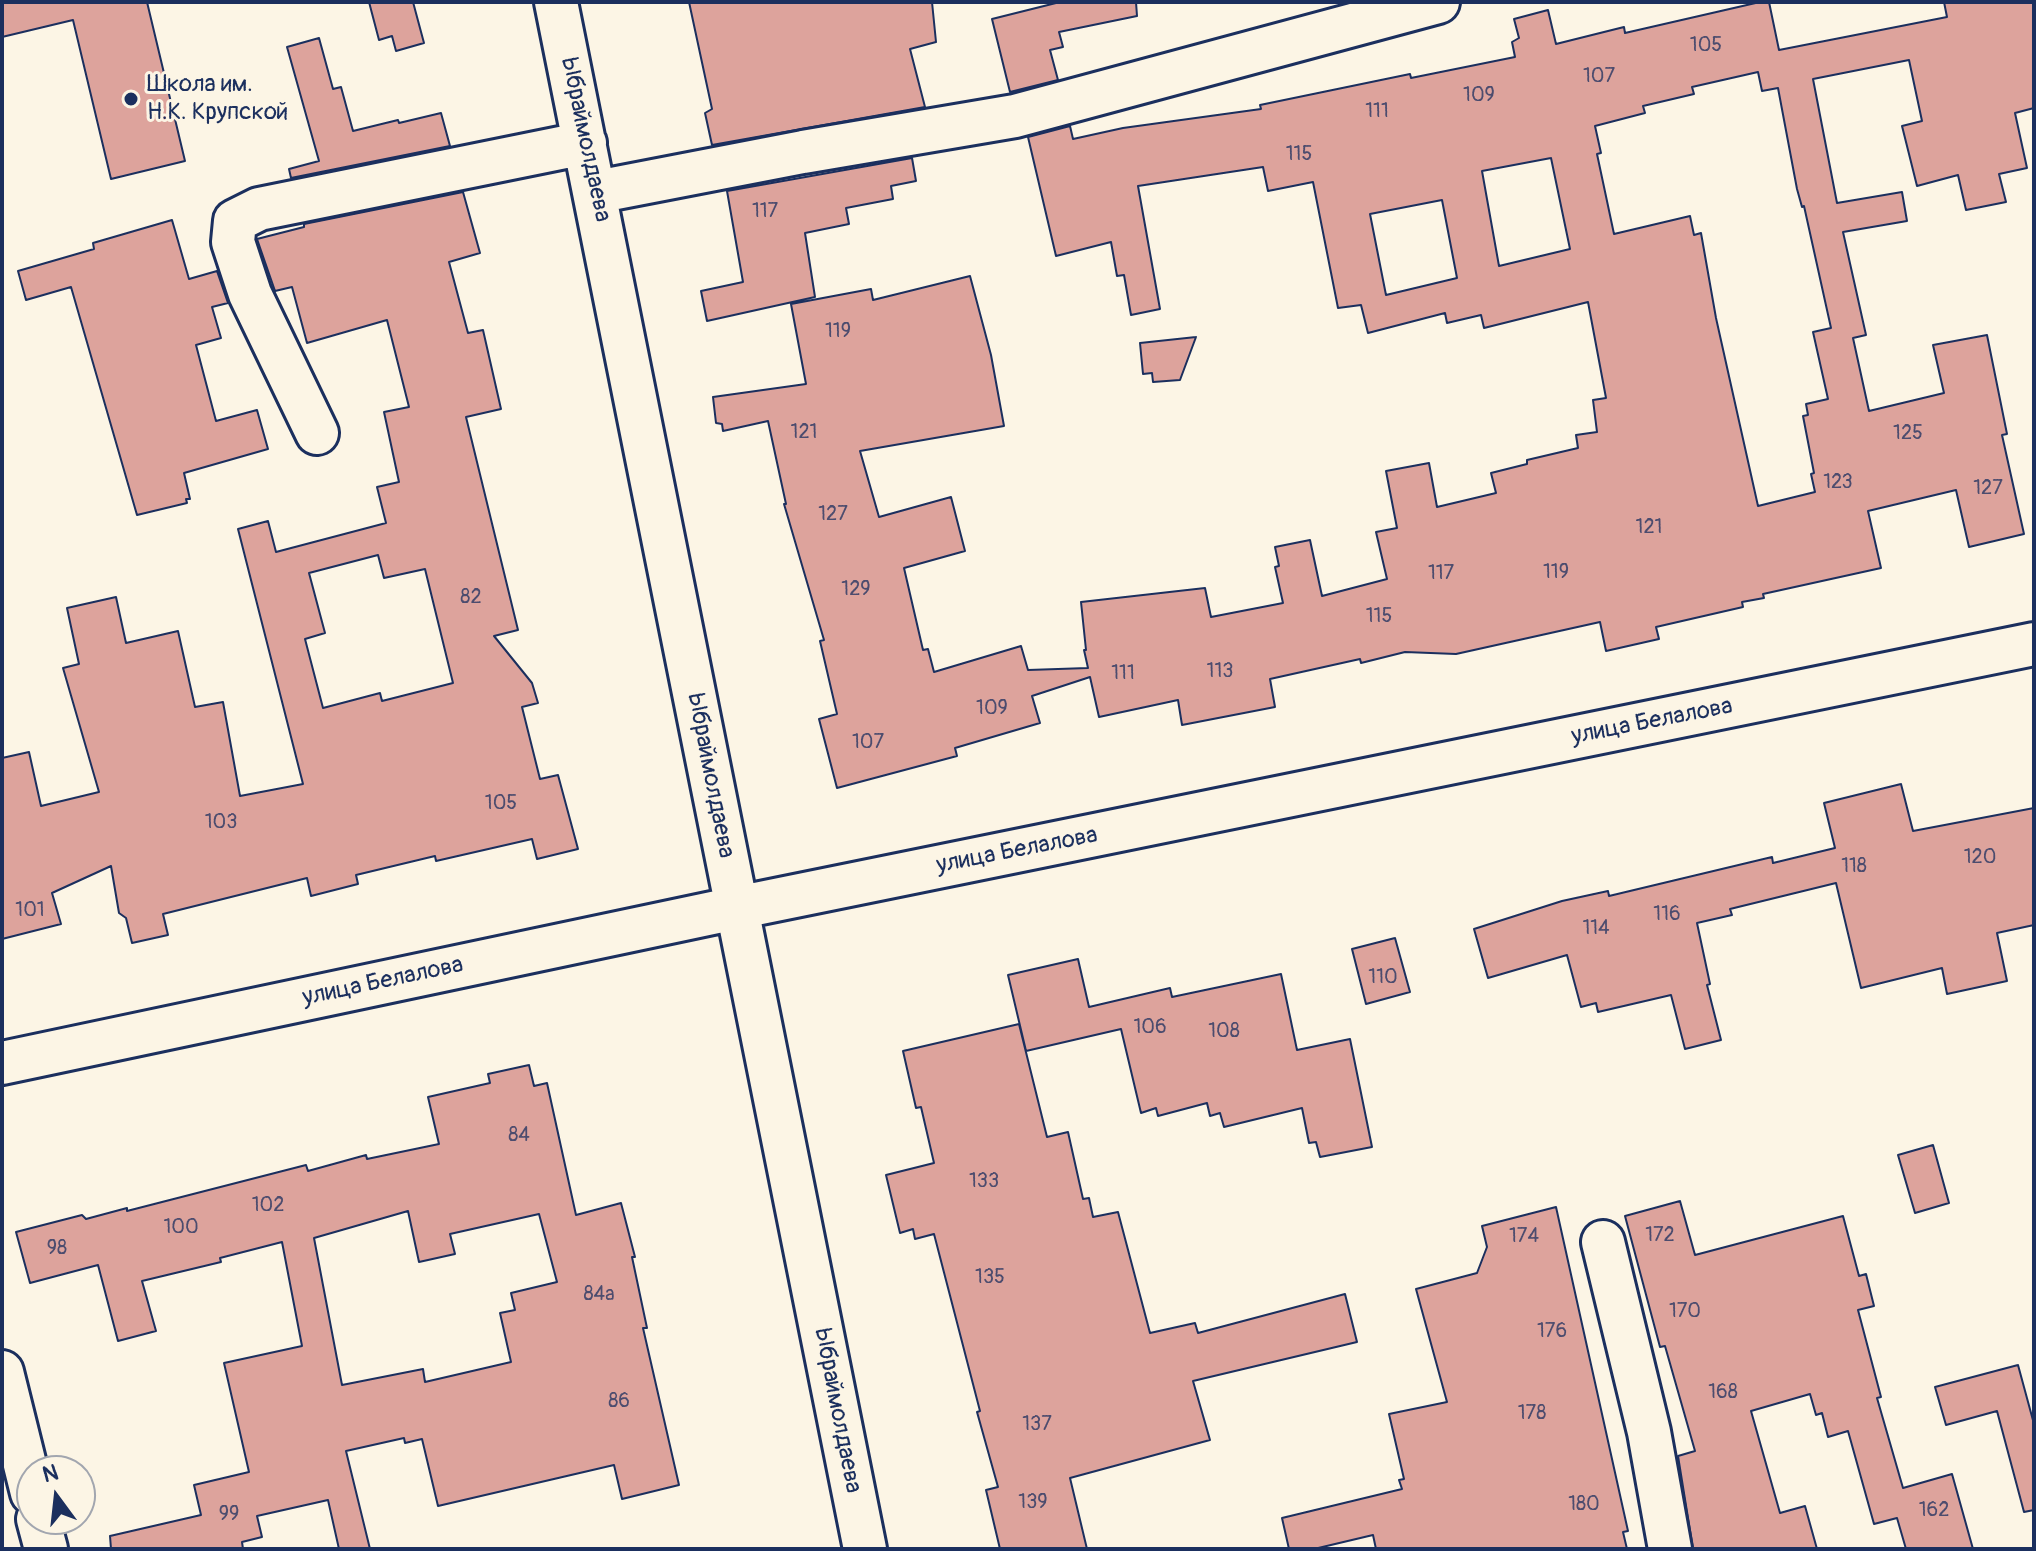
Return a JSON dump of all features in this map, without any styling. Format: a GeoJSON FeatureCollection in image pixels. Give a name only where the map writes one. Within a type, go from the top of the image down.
{"type":"FeatureCollection","features":[{"type":"Feature","properties":{"kind":"street","name":"Ыбраймолдаева"},"geometry":{"type":"LineString","coordinates":[[556,2],[865,1549]]}},
{"type":"Feature","properties":{"kind":"street"},"geometry":{"type":"LineString","coordinates":[[596,192],[803,152],[1015,116],[1427,3]]}},
{"type":"Feature","properties":{"kind":"street"},"geometry":{"type":"LineString","coordinates":[[317,433],[250,294],[233,242],[235,221],[259,209],[585,143]]}},
{"type":"Feature","properties":{"kind":"street","name":"улица Белалова"},"geometry":{"type":"LineString","coordinates":[[2,1063],[736,908],[2034,644]]}},
{"type":"Feature","properties":{"kind":"street"},"geometry":{"type":"LineString","coordinates":[[1603,1242],[1649,1432],[1670,1549]]}},
{"type":"Feature","properties":{"kind":"street"},"geometry":{"type":"LineString","coordinates":[[2,1372],[23,1455]]}},
{"type":"Feature","properties":{"kind":"building","name":"Школа им. Н.К. Крупской"},"geometry":{"type":"Polygon","coordinates":[[[2,2],[147,2],[185,161],[111,179],[73,20],[2,37],[2,2]]]}},
{"type":"Feature","properties":{"kind":"building"},"geometry":{"type":"Polygon","coordinates":[[[369,2],[413,2],[424,43],[396,51],[392,36],[379,40],[369,2]]]}},
{"type":"Feature","properties":{"kind":"building"},"geometry":{"type":"Polygon","coordinates":[[[689,2],[932,2],[936,42],[910,49],[925,107],[712,145],[705,113],[712,109],[689,2]]]}},
{"type":"Feature","properties":{"kind":"building"},"geometry":{"type":"Polygon","coordinates":[[[1060,2],[1136,2],[1137,16],[1059,32],[1063,47],[1050,50],[1058,80],[1010,92],[992,19],[1060,2]]]}},
{"type":"Feature","properties":{"kind":"building"},"geometry":{"type":"Polygon","coordinates":[[[1769,2],[1779,50],[1947,17],[1944,2],[2034,2],[2034,108],[2015,113],[2027,168],[1999,174],[2006,202],[1966,210],[1958,175],[1917,186],[1902,126],[1922,121],[1909,60],[1813,79],[1837,203],[1902,192],[1907,221],[1843,232],[1866,335],[1853,338],[1869,411],[1944,393],[1933,345],[1987,335],[2007,434],[2002,435],[2024,534],[1969,547],[1956,490],[1868,511],[1881,568],[1763,594],[1764,598],[1742,602],[1743,607],[1656,627],[1659,639],[1606,651],[1600,622],[1456,654],[1405,652],[1361,663],[1360,659],[1270,679],[1275,707],[1182,725],[1178,700],[1099,717],[1090,677],[1032,696],[1040,723],[955,748],[957,756],[837,788],[819,719],[837,714],[820,641],[824,640],[784,504],[768,421],[723,431],[722,424],[716,423],[713,397],[806,384],[791,304],[871,289],[873,300],[970,276],[991,355],[1004,426],[860,451],[879,517],[951,497],[965,551],[904,568],[923,650],[928,649],[934,672],[1021,646],[1028,670],[1088,668],[1081,602],[1205,588],[1211,617],[1283,603],[1275,567],[1279,566],[1275,547],[1310,540],[1322,596],[1387,579],[1376,532],[1397,528],[1386,471],[1429,463],[1437,507],[1496,493],[1491,473],[1527,464],[1527,460],[1578,448],[1576,435],[1597,432],[1593,400],[1606,398],[1588,302],[1484,328],[1481,315],[1447,323],[1445,313],[1368,333],[1361,305],[1338,308],[1313,182],[1268,191],[1263,167],[1138,186],[1160,309],[1131,315],[1124,275],[1117,276],[1111,242],[1056,256],[1028,137],[1070,126],[1073,139],[1123,128],[1261,109],[1260,105],[1410,74],[1411,78],[1515,57],[1512,42],[1519,38],[1514,19],[1548,10],[1556,44],[1624,27],[1625,33],[1769,2]],[[1758,72],[1692,87],[1694,94],[1643,106],[1645,113],[1595,126],[1601,153],[1597,154],[1614,234],[1690,216],[1694,235],[1701,233],[1716,318],[1758,506],[1815,492],[1803,416],[1808,415],[1806,404],[1828,399],[1813,332],[1831,328],[1804,206],[1797,189],[1778,88],[1762,91],[1758,72]],[[1551,158],[1482,171],[1499,266],[1570,249],[1551,158]],[[1442,200],[1370,214],[1386,295],[1457,278],[1442,200]]]}},
{"type":"Feature","properties":{"kind":"building"},"geometry":{"type":"Polygon","coordinates":[[[319,38],[333,89],[341,87],[353,131],[441,113],[450,146],[291,178],[289,169],[319,161],[287,47],[319,38]]]}},
{"type":"Feature","properties":{"kind":"building"},"geometry":{"type":"Polygon","coordinates":[[[912,158],[916,181],[891,186],[893,199],[846,208],[849,224],[805,233],[815,297],[707,321],[701,291],[743,282],[727,191],[912,158]]]}},
{"type":"Feature","properties":{"kind":"building"},"geometry":{"type":"Polygon","coordinates":[[[463,192],[480,253],[449,262],[468,333],[483,330],[501,409],[466,417],[518,630],[494,636],[532,683],[538,703],[522,707],[540,779],[558,775],[578,849],[537,859],[532,839],[436,861],[435,856],[356,875],[358,884],[311,896],[307,878],[163,914],[168,935],[132,943],[126,918],[119,913],[111,866],[52,893],[61,924],[2,939],[2,758],[29,752],[41,806],[99,792],[63,668],[79,664],[67,608],[116,597],[126,643],[178,631],[195,707],[223,702],[240,796],[303,784],[238,529],[268,521],[276,552],[386,523],[377,487],[399,482],[384,412],[409,407],[387,320],[307,343],[292,287],[275,291],[257,239],[304,227],[304,224],[463,192]],[[378,555],[309,573],[325,633],[305,639],[323,708],[380,693],[382,701],[453,683],[425,569],[384,578],[378,555]]]}},
{"type":"Feature","properties":{"kind":"building"},"geometry":{"type":"Polygon","coordinates":[[[172,220],[189,279],[217,271],[228,303],[212,307],[221,338],[196,345],[216,421],[257,410],[268,449],[184,473],[190,499],[186,499],[187,503],[137,515],[71,287],[26,300],[18,271],[94,249],[93,243],[172,220]]]}},
{"type":"Feature","properties":{"kind":"building"},"geometry":{"type":"Polygon","coordinates":[[[1196,337],[1180,380],[1153,382],[1152,373],[1143,374],[1140,343],[1196,337]]]}},
{"type":"Feature","properties":{"kind":"building"},"geometry":{"type":"Polygon","coordinates":[[[1901,784],[1913,831],[2034,808],[2034,925],[1997,933],[2007,981],[1947,994],[1942,968],[1861,988],[1836,883],[1730,909],[1732,915],[1697,923],[1710,984],[1707,985],[1721,1040],[1685,1049],[1671,995],[1598,1012],[1596,1003],[1581,1007],[1567,955],[1488,978],[1474,929],[1562,901],[1608,891],[1609,896],[1772,857],[1773,863],[1835,848],[1824,803],[1901,784]]]}},
{"type":"Feature","properties":{"kind":"building"},"geometry":{"type":"Polygon","coordinates":[[[1395,938],[1410,992],[1366,1004],[1352,949],[1395,938]]]}},
{"type":"Feature","properties":{"kind":"building"},"geometry":{"type":"Polygon","coordinates":[[[1078,959],[1089,1007],[1170,988],[1172,997],[1281,974],[1297,1050],[1350,1039],[1372,1147],[1320,1157],[1316,1142],[1309,1143],[1302,1108],[1224,1127],[1220,1113],[1210,1116],[1207,1103],[1158,1116],[1156,1108],[1141,1113],[1121,1029],[1026,1051],[1008,975],[1078,959]]]}},
{"type":"Feature","properties":{"kind":"building"},"geometry":{"type":"Polygon","coordinates":[[[1019,1024],[1047,1137],[1068,1132],[1083,1199],[1089,1198],[1093,1217],[1118,1212],[1150,1333],[1195,1323],[1198,1333],[1345,1294],[1357,1342],[1193,1381],[1210,1440],[1070,1478],[1087,1549],[1000,1549],[986,1490],[998,1487],[934,1234],[915,1239],[913,1229],[900,1233],[886,1175],[934,1163],[921,1107],[916,1108],[903,1051],[1019,1024]]]}},
{"type":"Feature","properties":{"kind":"building"},"geometry":{"type":"Polygon","coordinates":[[[529,1065],[534,1086],[547,1083],[576,1215],[621,1203],[635,1257],[632,1257],[647,1328],[643,1328],[679,1485],[622,1499],[614,1465],[438,1506],[422,1439],[405,1443],[404,1438],[346,1451],[370,1549],[339,1549],[328,1500],[257,1516],[262,1537],[242,1542],[243,1549],[111,1549],[110,1536],[201,1515],[194,1485],[249,1472],[224,1363],[302,1346],[282,1242],[220,1258],[221,1262],[142,1281],[156,1331],[118,1341],[98,1265],[30,1283],[16,1232],[82,1215],[86,1219],[127,1208],[127,1211],[306,1165],[308,1171],[366,1155],[367,1159],[439,1144],[428,1097],[490,1083],[488,1074],[529,1065]],[[408,1211],[314,1238],[342,1385],[423,1369],[425,1382],[511,1362],[500,1313],[515,1310],[511,1293],[557,1282],[539,1214],[450,1234],[455,1254],[419,1262],[408,1211]]]}},
{"type":"Feature","properties":{"kind":"building"},"geometry":{"type":"Polygon","coordinates":[[[1933,1145],[1949,1203],[1915,1213],[1898,1155],[1933,1145]]]}},
{"type":"Feature","properties":{"kind":"building"},"geometry":{"type":"Polygon","coordinates":[[[1680,1201],[1695,1255],[1843,1216],[1859,1276],[1866,1274],[1874,1306],[1858,1310],[1881,1397],[1877,1398],[1903,1488],[1952,1474],[1973,1549],[1906,1549],[1897,1518],[1874,1524],[1848,1431],[1828,1437],[1822,1413],[1816,1415],[1810,1394],[1751,1411],[1780,1513],[1805,1506],[1817,1549],[1693,1549],[1678,1456],[1695,1451],[1665,1346],[1660,1347],[1625,1216],[1680,1201]]]}},
{"type":"Feature","properties":{"kind":"building"},"geometry":{"type":"Polygon","coordinates":[[[1556,1207],[1628,1531],[1623,1532],[1627,1549],[1376,1549],[1373,1535],[1314,1549],[1289,1549],[1282,1518],[1402,1489],[1399,1480],[1404,1479],[1389,1414],[1447,1402],[1416,1289],[1477,1273],[1487,1247],[1482,1226],[1556,1207]]]}},
{"type":"Feature","properties":{"kind":"building"},"geometry":{"type":"Polygon","coordinates":[[[2018,1365],[2034,1424],[2034,1510],[2024,1512],[1997,1411],[1946,1425],[1935,1387],[2018,1365]]]}},
{"type":"Feature","properties":{"kind":"place","name":"Школа им. Н.К. Крупской"},"geometry":{"type":"Point","coordinates":[131,99]}}]}
